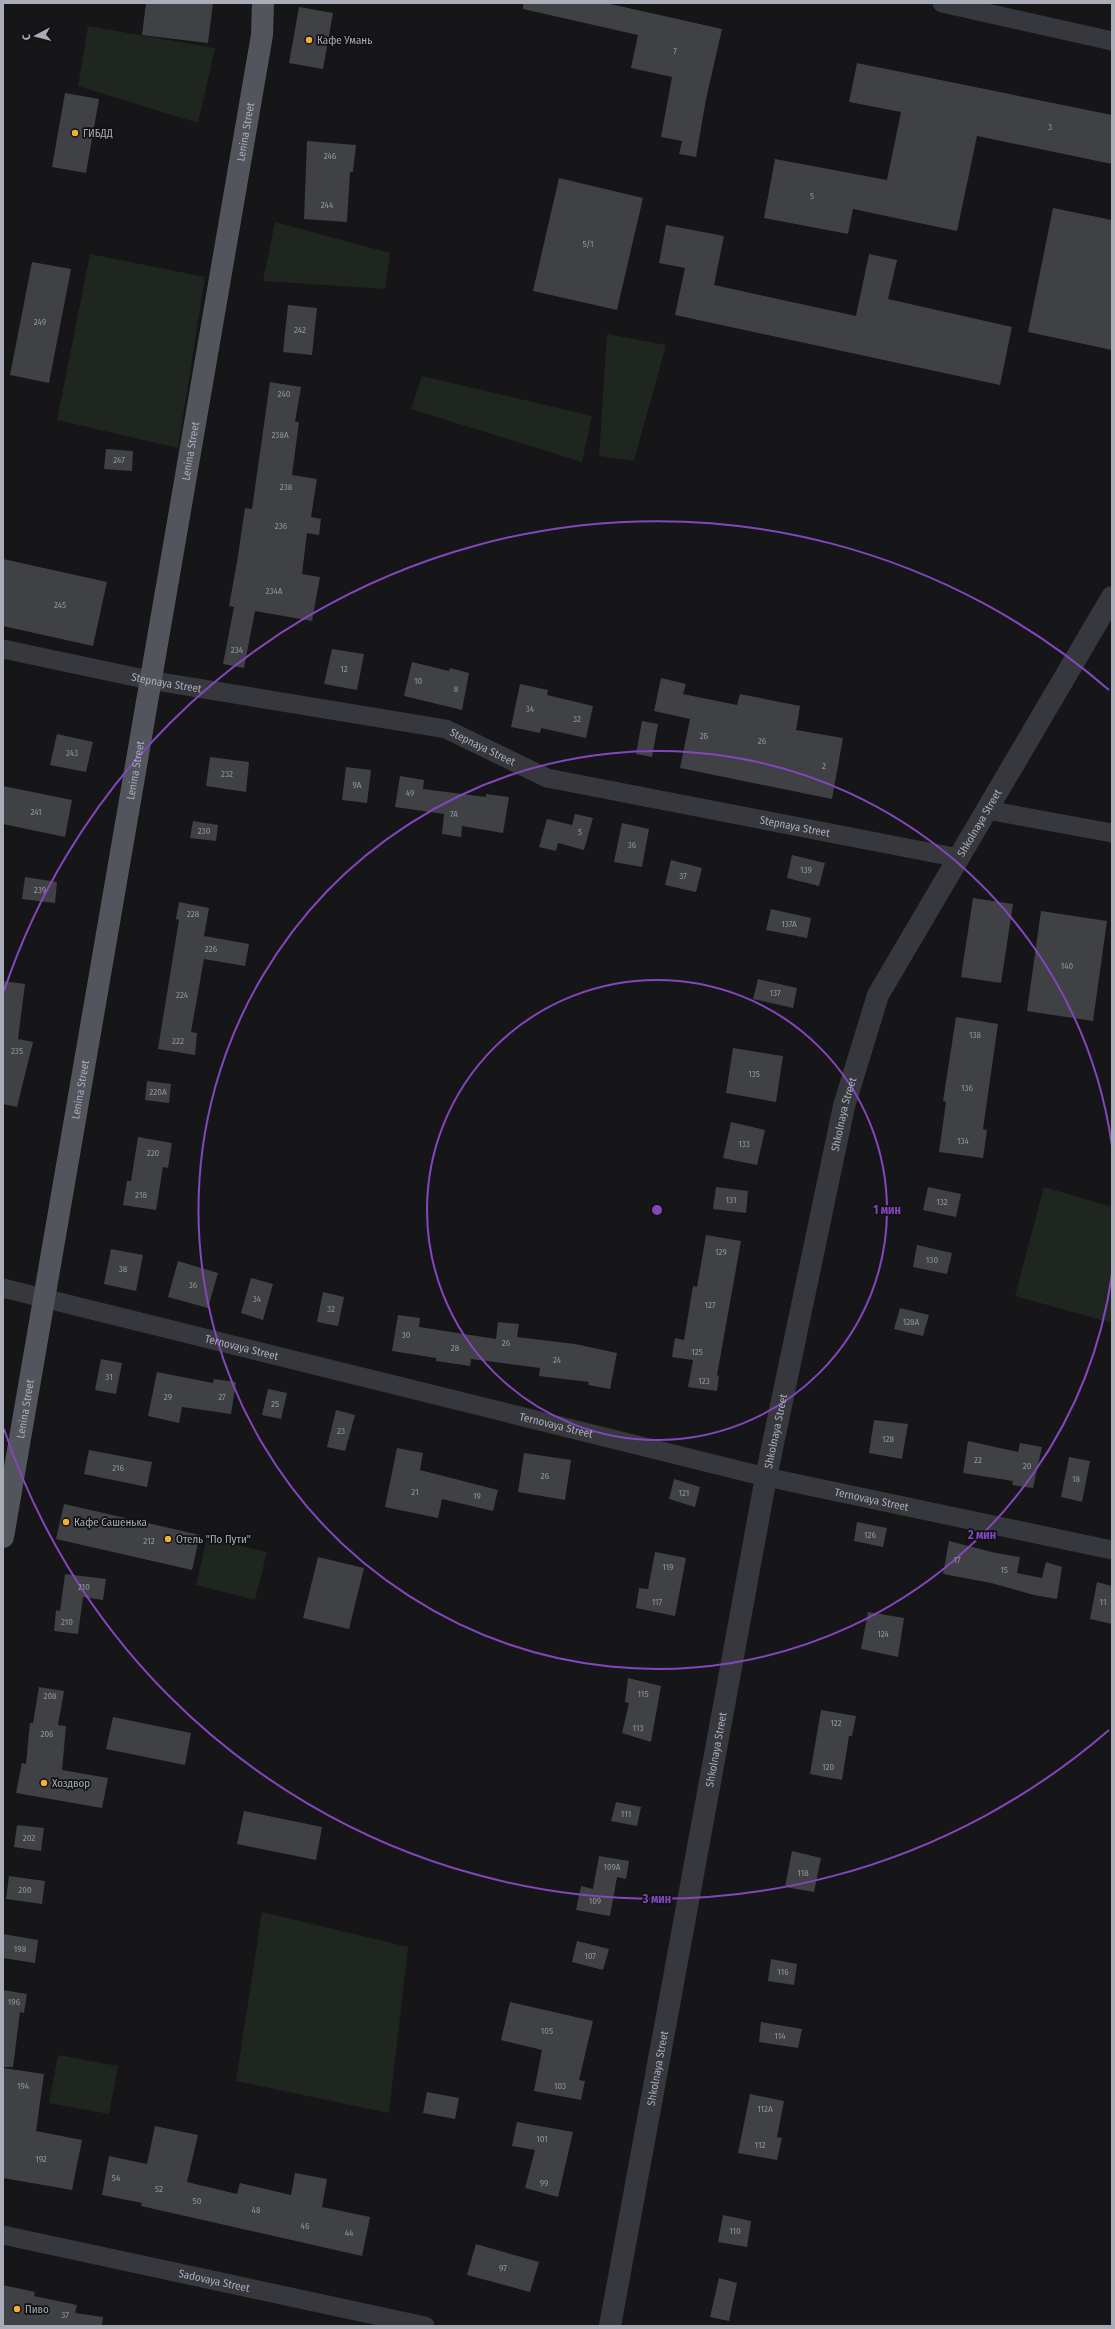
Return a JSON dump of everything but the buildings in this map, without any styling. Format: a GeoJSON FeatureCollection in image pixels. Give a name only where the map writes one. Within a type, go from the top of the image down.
{"type":"FeatureCollection","features":[{"type":"Feature","properties":{"kind":"main road","name":"Lenina Street"},"geometry":{"type":"LineString","coordinates":[[3,1537],[46,1298],[149,680],[262,35],[263,3]]}},
{"type":"Feature","properties":{"kind":"street"},"geometry":{"type":"LineString","coordinates":[[942,3],[1112,41]]}},
{"type":"Feature","properties":{"kind":"street","name":"Shkolnaya Street"},"geometry":{"type":"LineString","coordinates":[[610,2326],[766,1477],[844,1106],[878,995],[1112,597]]}},
{"type":"Feature","properties":{"kind":"street","name":"Stepnaya Street"},"geometry":{"type":"LineString","coordinates":[[3,649],[149,680],[446,729],[547,778],[959,858]]}},
{"type":"Feature","properties":{"kind":"street"},"geometry":{"type":"LineString","coordinates":[[987,810],[1112,833]]}},
{"type":"Feature","properties":{"kind":"street","name":"Ternovaya Street"},"geometry":{"type":"LineString","coordinates":[[3,1288],[766,1477],[1112,1550]]}},
{"type":"Feature","properties":{"kind":"street","name":"Sadovaya Street"},"geometry":{"type":"LineString","coordinates":[[3,2235],[425,2326]]}},
{"type":"Feature","properties":{"kind":"shaded area"},"geometry":{"type":"Polygon","coordinates":[[[88,26],[215,48],[198,123],[78,86],[88,26]]]}},
{"type":"Feature","properties":{"kind":"shaded area"},"geometry":{"type":"Polygon","coordinates":[[[275,222],[390,253],[385,289],[263,281],[275,222]]]}},
{"type":"Feature","properties":{"kind":"shaded area"},"geometry":{"type":"Polygon","coordinates":[[[90,254],[205,277],[178,448],[57,420],[90,254]]]}},
{"type":"Feature","properties":{"kind":"shaded area"},"geometry":{"type":"Polygon","coordinates":[[[607,334],[666,345],[634,461],[599,456],[607,334]]]}},
{"type":"Feature","properties":{"kind":"shaded area"},"geometry":{"type":"Polygon","coordinates":[[[422,376],[592,416],[582,462],[411,409],[422,376]]]}},
{"type":"Feature","properties":{"kind":"shaded area"},"geometry":{"type":"Polygon","coordinates":[[[1044,1187],[1112,1207],[1112,1323],[1015,1296],[1044,1187]]]}},
{"type":"Feature","properties":{"kind":"shaded area"},"geometry":{"type":"Polygon","coordinates":[[[207,1538],[267,1552],[255,1600],[196,1585],[207,1538]]]}},
{"type":"Feature","properties":{"kind":"shaded area"},"geometry":{"type":"Polygon","coordinates":[[[262,1912],[408,1947],[389,2113],[236,2081],[262,1912]]]}},
{"type":"Feature","properties":{"kind":"shaded area"},"geometry":{"type":"Polygon","coordinates":[[[58,2055],[118,2066],[109,2114],[49,2103],[58,2055]]]}},
{"type":"Feature","properties":{"kind":"place","name":"Кафе Умань"},"geometry":{"type":"Point","coordinates":[309,40]}},
{"type":"Feature","properties":{"kind":"place","name":"ГИБДД"},"geometry":{"type":"Point","coordinates":[75,133]}},
{"type":"Feature","properties":{"kind":"place","name":"Кафе Сашенька"},"geometry":{"type":"Point","coordinates":[66,1522]}},
{"type":"Feature","properties":{"kind":"place","name":"Отель \"По Пути\""},"geometry":{"type":"Point","coordinates":[168,1539]}},
{"type":"Feature","properties":{"kind":"place","name":"Хоздвор"},"geometry":{"type":"Point","coordinates":[44,1783]}},
{"type":"Feature","properties":{"kind":"place","name":"Пиво"},"geometry":{"type":"Point","coordinates":[17,2309]}}]}
